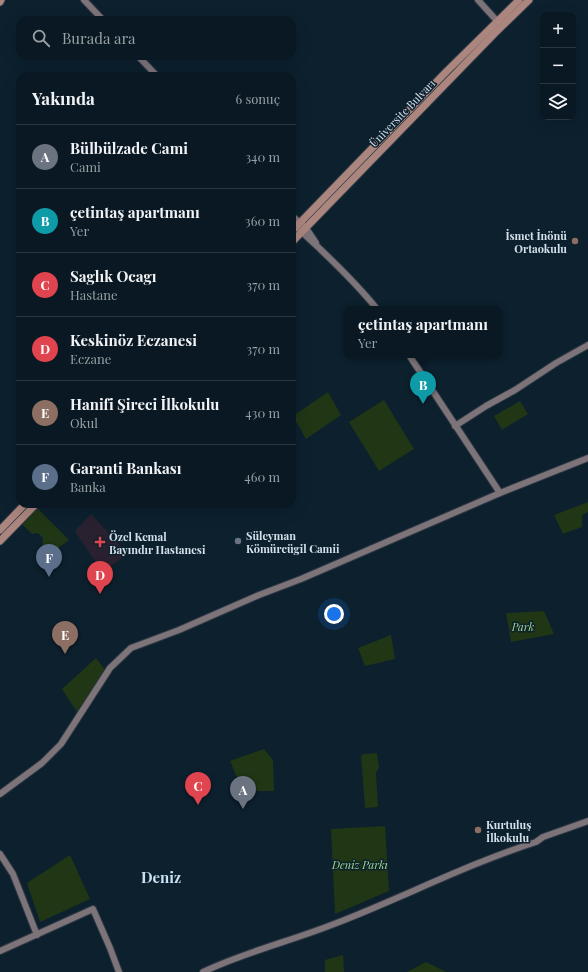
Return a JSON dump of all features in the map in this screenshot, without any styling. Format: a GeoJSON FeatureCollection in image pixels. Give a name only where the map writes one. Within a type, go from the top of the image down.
{"type":"FeatureCollection","features":[{"type":"Feature","properties":{"kind":"main road","name":"Üniversite Bulvarı"},"geometry":{"type":"LineString","coordinates":[[298,227],[447,71],[519,0]]}},
{"type":"Feature","properties":{"kind":"main road","name":"Üniversite Bulvarı"},"geometry":{"type":"LineString","coordinates":[[298,227],[529,0]]}},
{"type":"Feature","properties":{"kind":"main road"},"geometry":{"type":"LineString","coordinates":[[0,530],[21,508]]}},
{"type":"Feature","properties":{"kind":"main road"},"geometry":{"type":"LineString","coordinates":[[0,541],[32,508]]}},
{"type":"Feature","properties":{"kind":"street"},"geometry":{"type":"LineString","coordinates":[[84,0],[99,16]]}},
{"type":"Feature","properties":{"kind":"street"},"geometry":{"type":"LineString","coordinates":[[478,0],[498,22]]}},
{"type":"Feature","properties":{"kind":"street"},"geometry":{"type":"LineString","coordinates":[[142,60],[153,72]]}},
{"type":"Feature","properties":{"kind":"street"},"geometry":{"type":"LineString","coordinates":[[298,227],[363,292],[375,306]]}},
{"type":"Feature","properties":{"kind":"street"},"geometry":{"type":"LineString","coordinates":[[456,426],[556,363],[588,345]]}},
{"type":"Feature","properties":{"kind":"street"},"geometry":{"type":"LineString","coordinates":[[411,358],[500,493]]}},
{"type":"Feature","properties":{"kind":"street"},"geometry":{"type":"LineString","coordinates":[[0,794],[42,763],[61,744],[110,668],[131,648],[179,630],[500,493],[588,458]]}},
{"type":"Feature","properties":{"kind":"street"},"geometry":{"type":"LineString","coordinates":[[203,972],[269,946],[334,924],[485,860],[536,842],[543,837],[588,821]]}},
{"type":"Feature","properties":{"kind":"street"},"geometry":{"type":"LineString","coordinates":[[0,854],[13,874],[37,935]]}},
{"type":"Feature","properties":{"kind":"street"},"geometry":{"type":"LineString","coordinates":[[0,951],[93,909],[119,972]]}},
{"type":"Feature","properties":{"kind":"shaded area","name":"Özel Kemal Bayındır Hastanesi"},"geometry":{"type":"Polygon","coordinates":[[[91,514],[128,554],[102,572],[75,531],[91,514]]]}},
{"type":"Feature","properties":{"kind":"green space"},"geometry":{"type":"Polygon","coordinates":[[[328,392],[341,415],[306,439],[296,421],[296,414],[328,392]]]}},
{"type":"Feature","properties":{"kind":"green space"},"geometry":{"type":"Polygon","coordinates":[[[384,400],[414,449],[379,471],[349,422],[384,400]]]}},
{"type":"Feature","properties":{"kind":"green space"},"geometry":{"type":"Polygon","coordinates":[[[520,401],[528,414],[502,430],[494,416],[520,401]]]}},
{"type":"Feature","properties":{"kind":"green space"},"geometry":{"type":"Polygon","coordinates":[[[588,502],[588,512],[582,515],[582,527],[563,534],[554,515],[588,502]]]}},
{"type":"Feature","properties":{"kind":"green space"},"geometry":{"type":"Polygon","coordinates":[[[37,508],[69,540],[50,554],[42,545],[43,538],[38,533],[32,534],[22,524],[37,508]]]}},
{"type":"Feature","properties":{"kind":"green space","name":"Park"},"geometry":{"type":"Polygon","coordinates":[[[544,611],[554,634],[511,642],[506,613],[544,611]]]}},
{"type":"Feature","properties":{"kind":"green space"},"geometry":{"type":"Polygon","coordinates":[[[391,635],[395,659],[365,666],[358,648],[391,635]]]}},
{"type":"Feature","properties":{"kind":"green space"},"geometry":{"type":"Polygon","coordinates":[[[96,658],[105,670],[77,712],[62,689],[96,658]]]}},
{"type":"Feature","properties":{"kind":"green space"},"geometry":{"type":"Polygon","coordinates":[[[264,749],[273,760],[274,791],[258,791],[241,787],[230,761],[264,749]]]}},
{"type":"Feature","properties":{"kind":"green space"},"geometry":{"type":"Polygon","coordinates":[[[377,753],[379,767],[376,773],[378,807],[365,808],[361,756],[364,754],[377,753]]]}},
{"type":"Feature","properties":{"kind":"green space","name":"Deniz Parkı"},"geometry":{"type":"Polygon","coordinates":[[[385,826],[389,891],[335,914],[331,829],[385,826]]]}},
{"type":"Feature","properties":{"kind":"green space"},"geometry":{"type":"Polygon","coordinates":[[[70,855],[90,899],[40,922],[27,883],[70,855]]]}},
{"type":"Feature","properties":{"kind":"green space"},"geometry":{"type":"Polygon","coordinates":[[[343,955],[344,972],[325,972],[325,960],[343,955]]]}},
{"type":"Feature","properties":{"kind":"green space"},"geometry":{"type":"Polygon","coordinates":[[[426,962],[446,972],[407,972],[426,962]]]}},
{"type":"Feature","properties":{"kind":"place","name":"İsmet İnönü Ortaokulu"},"geometry":{"type":"Point","coordinates":[575,241]}},
{"type":"Feature","properties":{"kind":"place","name":"çetintaş apartmanı"},"geometry":{"type":"Point","coordinates":[423,404]}},
{"type":"Feature","properties":{"kind":"place","name":"Süleyman Kömürcügil Camii"},"geometry":{"type":"Point","coordinates":[238,541]}},
{"type":"Feature","properties":{"kind":"place","name":"Özel Kemal Bayındır Hastanesi"},"geometry":{"type":"Point","coordinates":[100,542]}},
{"type":"Feature","properties":{"kind":"place","name":"Garanti Bankası"},"geometry":{"type":"Point","coordinates":[49,577]}},
{"type":"Feature","properties":{"kind":"place","name":"Keskinöz Eczanesi"},"geometry":{"type":"Point","coordinates":[100,594]}},
{"type":"Feature","properties":{"kind":"place","name":"Hanifi Şireci İlkokulu"},"geometry":{"type":"Point","coordinates":[65,654]}},
{"type":"Feature","properties":{"kind":"place","name":"Saglık Ocagı"},"geometry":{"type":"Point","coordinates":[198,805]}},
{"type":"Feature","properties":{"kind":"place","name":"Bülbülzade Cami"},"geometry":{"type":"Point","coordinates":[243,809]}},
{"type":"Feature","properties":{"kind":"place","name":"Kurtuluş İlkokulu"},"geometry":{"type":"Point","coordinates":[478,830]}},
{"type":"Feature","properties":{"kind":"district","name":"Deniz"},"geometry":{"type":"Point","coordinates":[161,877]}}]}
